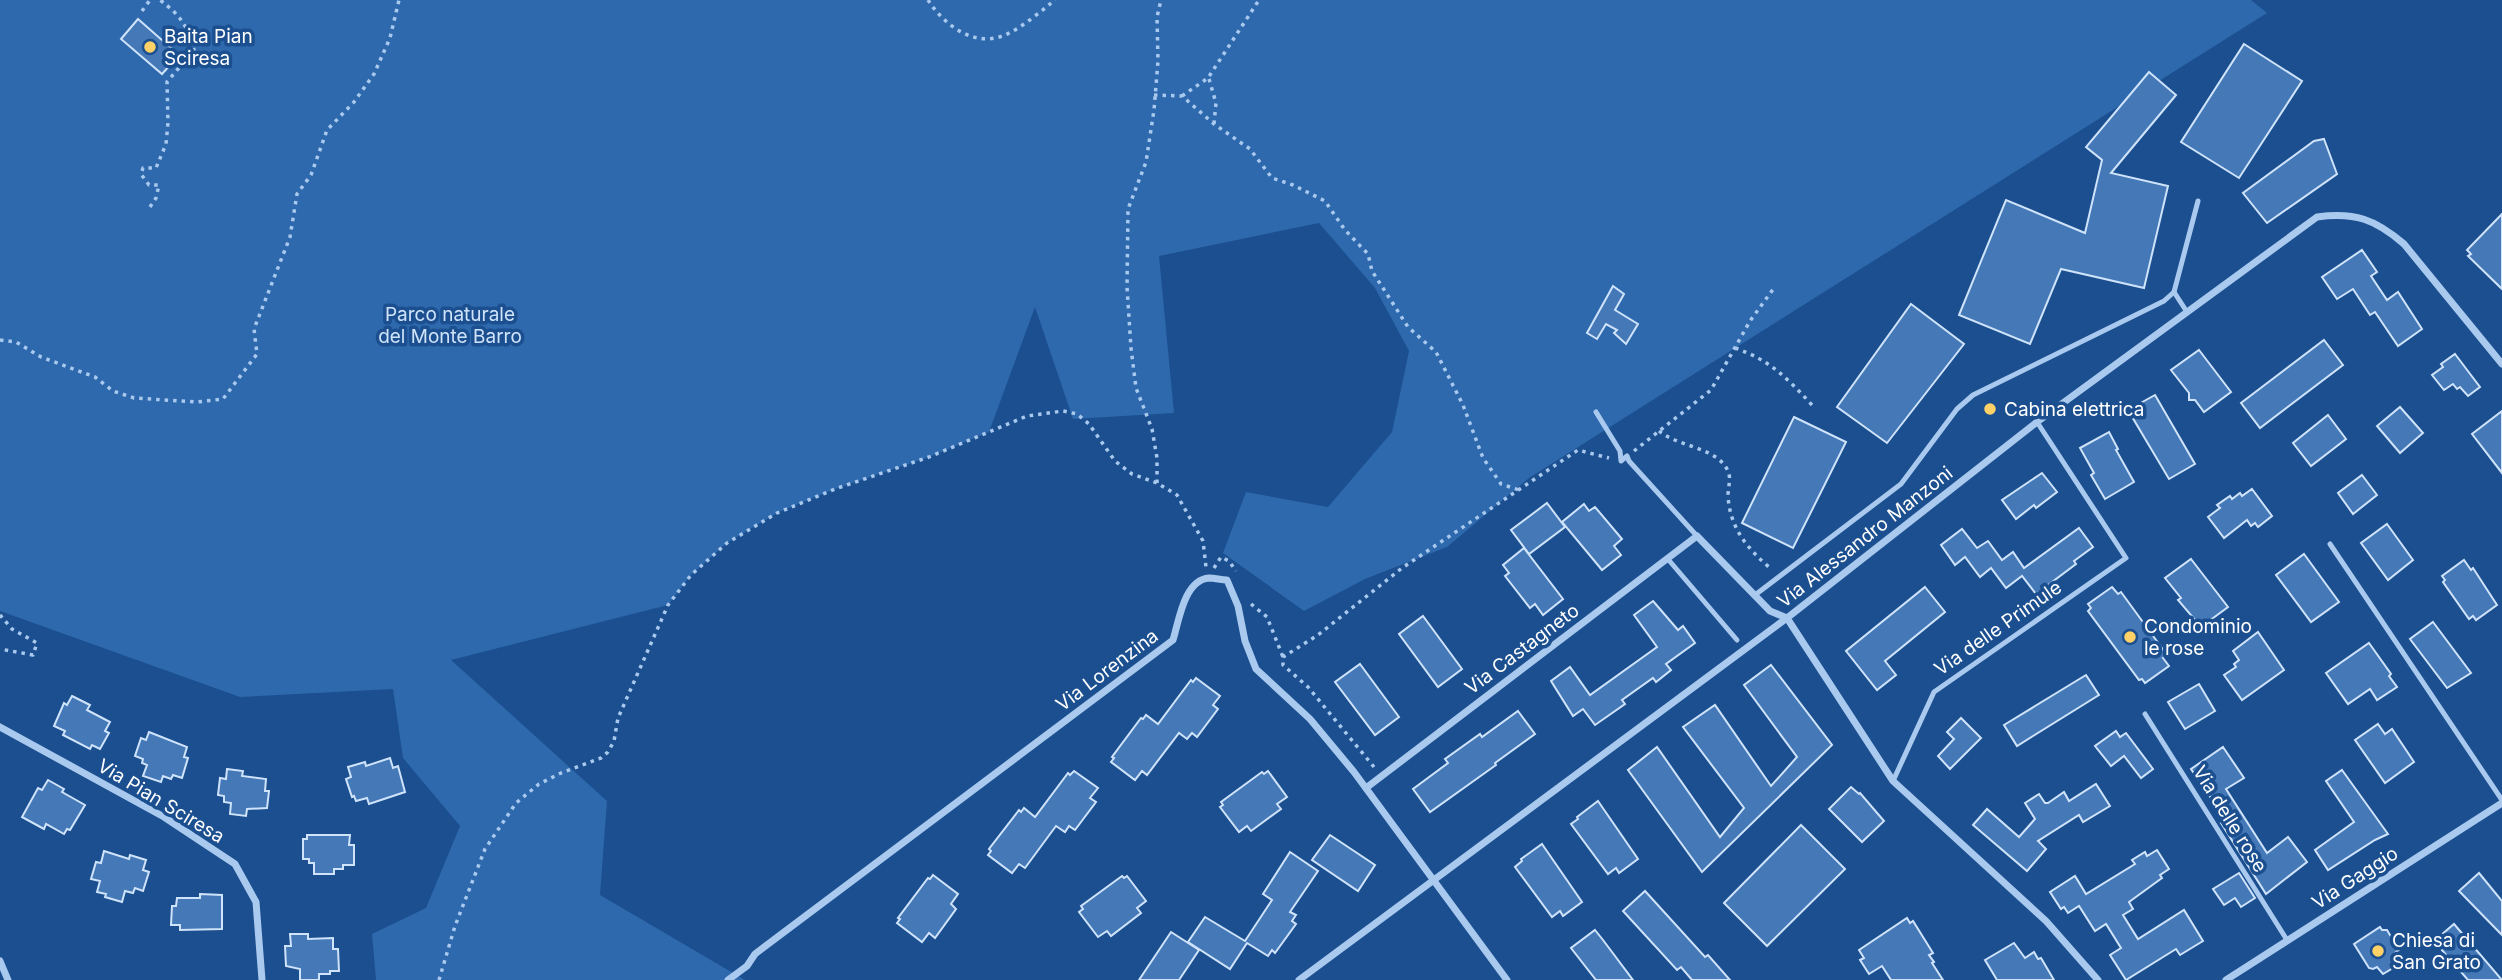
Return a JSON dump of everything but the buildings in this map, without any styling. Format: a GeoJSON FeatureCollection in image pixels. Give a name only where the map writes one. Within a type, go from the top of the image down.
{"type":"FeatureCollection","features":[{"type":"Feature","properties":{"kind":"street","name":"Via Alessandro Manzoni"},"geometry":{"type":"LineString","coordinates":[[1300,980],[1787,618],[2037,422],[2317,217],[2342,214],[2362,218],[2385,228],[2404,244],[2502,364]]}},
{"type":"Feature","properties":{"kind":"street"},"geometry":{"type":"LineString","coordinates":[[1697,536],[1770,611],[1787,618],[1893,781],[2046,920],[2098,980]]}},
{"type":"Feature","properties":{"kind":"street","name":"Via Castagneto"},"geometry":{"type":"LineString","coordinates":[[1366,788],[1697,536]]}},
{"type":"Feature","properties":{"kind":"street"},"geometry":{"type":"LineString","coordinates":[[1207,578],[1227,580],[1238,606],[1245,641],[1256,669],[1310,719],[1366,788],[1507,980]]}},
{"type":"Feature","properties":{"kind":"street","name":"Via Lorenzina"},"geometry":{"type":"LineString","coordinates":[[728,980],[747,966],[755,954],[1173,640],[1185,600],[1194,586],[1207,578]]}},
{"type":"Feature","properties":{"kind":"street","name":"Via Pian Sciresa"},"geometry":{"type":"LineString","coordinates":[[0,727],[164,817],[235,864],[256,902],[262,980]]}},
{"type":"Feature","properties":{"kind":"street","name":"Via Gaggio"},"geometry":{"type":"LineString","coordinates":[[2226,980],[2502,802]]}},
{"type":"Feature","properties":{"kind":"street"},"geometry":{"type":"LineString","coordinates":[[0,961],[8,980]]}},
{"type":"Feature","properties":{"kind":"lane"},"geometry":{"type":"LineString","coordinates":[[1755,595],[1901,484],[1957,409],[1973,395],[2164,300],[2174,292],[2198,201]]}},
{"type":"Feature","properties":{"kind":"lane"},"geometry":{"type":"LineString","coordinates":[[2174,292],[2187,312]]}},
{"type":"Feature","properties":{"kind":"lane"},"geometry":{"type":"LineString","coordinates":[[1596,412],[1620,451],[1621,461]]}},
{"type":"Feature","properties":{"kind":"lane","name":"Via delle Primule"},"geometry":{"type":"LineString","coordinates":[[1893,781],[1934,692],[2126,558],[2037,422]]}},
{"type":"Feature","properties":{"kind":"lane"},"geometry":{"type":"LineString","coordinates":[[1621,461],[1627,456],[1697,536]]}},
{"type":"Feature","properties":{"kind":"lane","name":"Via Gaggio"},"geometry":{"type":"LineString","coordinates":[[2330,544],[2502,802]]}},
{"type":"Feature","properties":{"kind":"lane"},"geometry":{"type":"LineString","coordinates":[[1667,558],[1737,640]]}},
{"type":"Feature","properties":{"kind":"lane","name":"Via delle rose"},"geometry":{"type":"LineString","coordinates":[[2145,714],[2287,940]]}},
{"type":"Feature","properties":{"kind":"path"},"geometry":{"type":"LineString","coordinates":[[150,207],[156,198],[159,185],[149,185],[141,173],[143,168],[156,168],[166,144],[167,82],[194,50],[187,27],[174,11],[160,0]]}},
{"type":"Feature","properties":{"kind":"path"},"geometry":{"type":"LineString","coordinates":[[0,340],[16,342],[41,357],[95,377],[113,391],[134,398],[197,402],[223,399],[257,354],[254,329],[290,237],[297,194],[311,175],[327,130],[354,102],[374,74],[390,38],[399,0]]}},
{"type":"Feature","properties":{"kind":"path"},"geometry":{"type":"LineString","coordinates":[[928,0],[939,17],[972,38],[1004,36],[1055,0]]}},
{"type":"Feature","properties":{"kind":"path"},"geometry":{"type":"LineString","coordinates":[[1157,483],[1157,458],[1152,429],[1136,388],[1127,287],[1128,209],[1146,162],[1158,61],[1157,17],[1161,0]]}},
{"type":"Feature","properties":{"kind":"path"},"geometry":{"type":"LineString","coordinates":[[1154,95],[1182,96],[1208,78],[1259,0]]}},
{"type":"Feature","properties":{"kind":"path"},"geometry":{"type":"LineString","coordinates":[[142,11],[148,1]]}},
{"type":"Feature","properties":{"kind":"path"},"geometry":{"type":"LineString","coordinates":[[1208,78],[1216,103],[1214,124]]}},
{"type":"Feature","properties":{"kind":"path"},"geometry":{"type":"LineString","coordinates":[[1182,96],[1214,124],[1250,149],[1272,178],[1325,201],[1345,230],[1368,254],[1372,271],[1408,327],[1436,352],[1463,405],[1483,458],[1500,484],[1519,490]]}},
{"type":"Feature","properties":{"kind":"path"},"geometry":{"type":"LineString","coordinates":[[1627,456],[1711,390],[1751,321],[1774,288]]}},
{"type":"Feature","properties":{"kind":"path"},"geometry":{"type":"LineString","coordinates":[[1735,348],[1758,356],[1771,365],[1812,405]]}},
{"type":"Feature","properties":{"kind":"path"},"geometry":{"type":"LineString","coordinates":[[439,980],[455,926],[485,849],[516,803],[539,784],[601,758],[608,752],[614,741],[618,718],[668,605],[691,575],[727,543],[777,513],[835,489],[929,457],[1027,416],[1063,411],[1077,414],[1089,424],[1115,461],[1132,474],[1157,483],[1177,495],[1203,541],[1207,578]]}},
{"type":"Feature","properties":{"kind":"path"},"geometry":{"type":"LineString","coordinates":[[1659,431],[1670,439],[1695,446],[1724,463],[1731,477],[1728,494],[1731,519],[1746,546],[1780,576]]}},
{"type":"Feature","properties":{"kind":"path"},"geometry":{"type":"LineString","coordinates":[[1383,763],[1371,767],[1308,687],[1283,665],[1283,657],[1318,635],[1402,568],[1578,450],[1621,461]]}},
{"type":"Feature","properties":{"kind":"path"},"geometry":{"type":"LineString","coordinates":[[0,615],[12,629],[37,643],[33,655],[0,649]]}},
{"type":"Feature","properties":{"kind":"green space","name":"Parco naturale del Monte Barro"},"geometry":{"type":"Polygon","coordinates":[[[0,0],[2251,0],[2267,13],[1529,478],[1447,547],[1365,579],[1304,611],[1223,553],[1246,492],[1328,507],[1392,432],[1409,351],[1375,288],[1319,223],[1159,256],[1174,413],[1073,419],[1035,307],[989,432],[777,513],[727,543],[691,575],[668,605],[451,660],[607,801],[600,895],[745,980],[376,980],[372,934],[426,908],[460,826],[403,758],[393,689],[240,697],[0,611],[0,0]]]}},
{"type":"Feature","properties":{"kind":"place","name":"Baita Pian Sciresa"},"geometry":{"type":"Point","coordinates":[150,47]}},
{"type":"Feature","properties":{"kind":"place","name":"Cabina elettrica"},"geometry":{"type":"Point","coordinates":[1990,409]}},
{"type":"Feature","properties":{"kind":"place","name":"Condominio le rose"},"geometry":{"type":"Point","coordinates":[2130,637]}},
{"type":"Feature","properties":{"kind":"place","name":"Chiesa di San Grato"},"geometry":{"type":"Point","coordinates":[2378,951]}}]}
